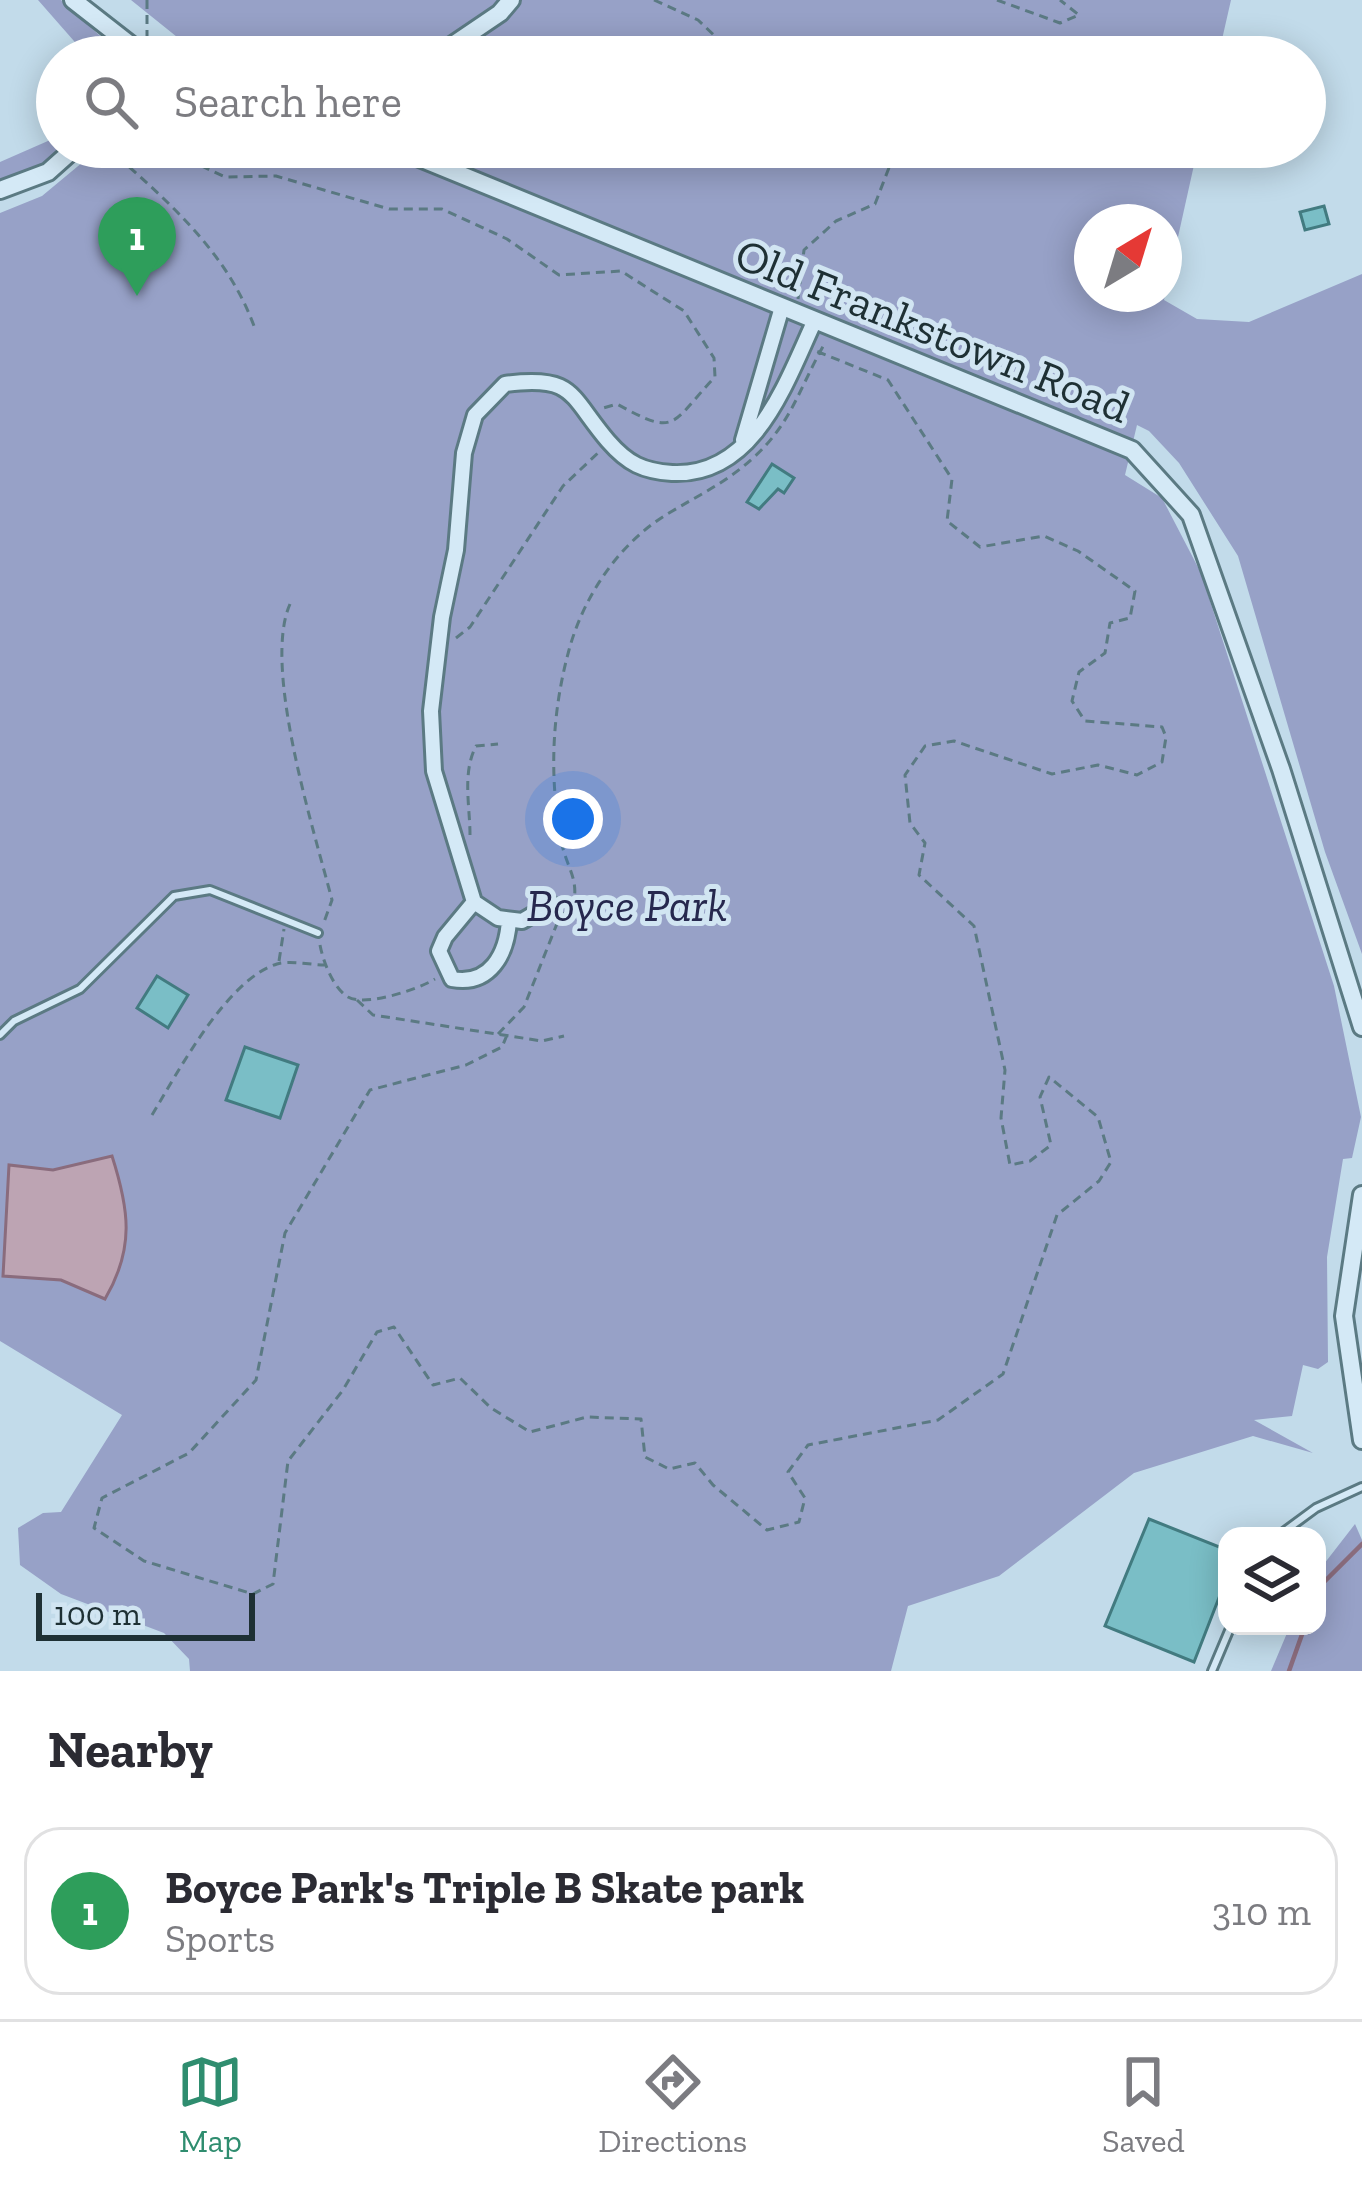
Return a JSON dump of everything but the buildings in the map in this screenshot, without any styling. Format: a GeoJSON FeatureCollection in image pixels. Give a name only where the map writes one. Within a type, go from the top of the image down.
{"type":"FeatureCollection","features":[{"type":"Feature","properties":{"kind":"street"},"geometry":{"type":"LineString","coordinates":[[73,0],[125,36]]}},
{"type":"Feature","properties":{"kind":"street"},"geometry":{"type":"LineString","coordinates":[[466,36],[511,0]]}},
{"type":"Feature","properties":{"kind":"street"},"geometry":{"type":"LineString","coordinates":[[0,190],[52,168]]}},
{"type":"Feature","properties":{"kind":"street","name":"Old Frankstown Road"},"geometry":{"type":"LineString","coordinates":[[444,168],[1132,450],[1191,515],[1281,769],[1362,1027]]}},
{"type":"Feature","properties":{"kind":"street"},"geometry":{"type":"LineString","coordinates":[[740,449],[789,309]]}},
{"type":"Feature","properties":{"kind":"street"},"geometry":{"type":"LineString","coordinates":[[551,904],[522,921],[498,918],[474,902],[434,771],[431,711],[464,453],[475,416],[505,384],[544,380],[566,389],[609,443],[644,471],[691,473],[714,467],[740,449],[766,419],[815,320]]}},
{"type":"Feature","properties":{"kind":"street"},"geometry":{"type":"LineString","coordinates":[[474,902],[445,937],[440,951],[452,979],[468,982],[484,977],[508,935],[508,920]]}},
{"type":"Feature","properties":{"kind":"street"},"geometry":{"type":"LineString","coordinates":[[1362,1195],[1344,1316],[1362,1440]]}},
{"type":"Feature","properties":{"kind":"lane"},"geometry":{"type":"LineString","coordinates":[[0,1035],[14,1021],[80,989],[174,896],[192,890],[210,890],[318,933]]}},
{"type":"Feature","properties":{"kind":"lane"},"geometry":{"type":"LineString","coordinates":[[1290,1527],[1316,1508],[1362,1486]]}},
{"type":"Feature","properties":{"kind":"lane"},"geometry":{"type":"LineString","coordinates":[[1212,1671],[1227,1635]]}},
{"type":"Feature","properties":{"kind":"path"},"geometry":{"type":"LineString","coordinates":[[146,36],[147,0]]}},
{"type":"Feature","properties":{"kind":"path"},"geometry":{"type":"LineString","coordinates":[[653,0],[698,20],[715,36]]}},
{"type":"Feature","properties":{"kind":"path"},"geometry":{"type":"LineString","coordinates":[[997,0],[1060,23],[1079,15],[1060,0]]}},
{"type":"Feature","properties":{"kind":"path"},"geometry":{"type":"LineString","coordinates":[[129,168],[207,243],[243,295],[254,326]]}},
{"type":"Feature","properties":{"kind":"path"},"geometry":{"type":"LineString","coordinates":[[206,168],[225,177],[276,176],[389,209],[442,209],[506,239],[559,275],[621,272],[684,311],[715,358],[716,377],[669,424],[657,426],[617,404],[591,415]]}},
{"type":"Feature","properties":{"kind":"path"},"geometry":{"type":"LineString","coordinates":[[789,309],[804,250],[836,220],[875,204],[889,168]]}},
{"type":"Feature","properties":{"kind":"path"},"geometry":{"type":"LineString","coordinates":[[498,1034],[524,1006],[560,916],[572,909],[578,890],[561,842],[552,729],[569,647],[587,599],[624,549],[666,514],[710,492],[764,448],[790,416],[835,328]]}},
{"type":"Feature","properties":{"kind":"path"},"geometry":{"type":"LineString","coordinates":[[507,1036],[502,1048],[466,1065],[370,1090],[285,1233],[256,1380],[189,1453],[102,1498],[94,1528],[144,1561],[253,1594],[273,1584],[288,1461],[343,1390],[376,1332],[394,1327],[433,1385],[460,1378],[491,1408],[530,1432],[587,1417],[640,1419],[645,1457],[669,1468],[695,1463],[713,1485],[767,1530],[799,1522],[805,1498],[788,1472],[808,1444],[938,1420],[1003,1374],[1057,1215],[1099,1181],[1112,1162],[1098,1118],[1049,1077],[1040,1097],[1051,1145],[1030,1161],[1010,1166],[1001,1118],[1005,1070],[974,926],[919,875],[925,843],[910,824],[905,775],[925,746],[954,741],[1052,774],[1097,765],[1137,775],[1162,762],[1166,737],[1162,727],[1085,722],[1072,701],[1079,672],[1106,653],[1110,622],[1130,618],[1135,591],[1078,551],[1044,536],[980,547],[947,520],[952,479],[888,380],[804,345]]}},
{"type":"Feature","properties":{"kind":"path"},"geometry":{"type":"LineString","coordinates":[[438,652],[470,627],[563,486],[609,443]]}},
{"type":"Feature","properties":{"kind":"path"},"geometry":{"type":"LineString","coordinates":[[290,604],[282,622],[287,712],[332,900],[318,933],[326,965],[347,997],[356,999],[420,988],[447,971]]}},
{"type":"Feature","properties":{"kind":"path"},"geometry":{"type":"LineString","coordinates":[[456,849],[465,845],[471,833],[466,799],[472,754],[476,746],[498,744]]}},
{"type":"Feature","properties":{"kind":"path"},"geometry":{"type":"LineString","coordinates":[[278,963],[285,920]]}},
{"type":"Feature","properties":{"kind":"path"},"geometry":{"type":"LineString","coordinates":[[152,1114],[200,1034],[247,985],[278,963],[326,965]]}},
{"type":"Feature","properties":{"kind":"path"},"geometry":{"type":"LineString","coordinates":[[356,999],[373,1015],[542,1041],[564,1036]]}},
{"type":"Feature","properties":{"kind":"green space"},"geometry":{"type":"Polygon","coordinates":[[[38,0],[61,0],[100,36],[70,36],[38,0]]]}},
{"type":"Feature","properties":{"kind":"green space"},"geometry":{"type":"Polygon","coordinates":[[[131,0],[1231,0],[1223,36],[176,36],[131,0]]]}},
{"type":"Feature","properties":{"kind":"green space"},"geometry":{"type":"Polygon","coordinates":[[[36,146],[36,168],[0,181],[0,162],[36,146]]]}},
{"type":"Feature","properties":{"kind":"green space","name":"Boyce Park"},"geometry":{"type":"Polygon","coordinates":[[[76,168],[1193,168],[1182,219],[1182,204],[1074,204],[1074,312],[1182,310],[1197,319],[1249,322],[1362,274],[1362,954],[1325,852],[1238,556],[1179,463],[1149,431],[1137,425],[1125,475],[1162,498],[1201,573],[1334,986],[1361,1117],[1352,1158],[1343,1159],[1327,1257],[1328,1362],[1318,1369],[1303,1365],[1292,1416],[1254,1420],[1313,1453],[1253,1436],[1134,1473],[999,1576],[908,1606],[891,1671],[190,1671],[189,1659],[164,1633],[61,1594],[20,1565],[18,1528],[43,1513],[61,1512],[122,1415],[0,1341],[0,213],[42,196],[76,168]]]}},
{"type":"Feature","properties":{"kind":"green space"},"geometry":{"type":"Polygon","coordinates":[[[1355,1524],[1362,1540],[1362,1671],[1271,1671],[1286,1635],[1326,1635],[1326,1561],[1355,1524]]]}},
{"type":"Feature","properties":{"kind":"shaded area"},"geometry":{"type":"Polygon","coordinates":[[[112,1156],[126,1228],[121,1263],[105,1299],[61,1280],[3,1276],[9,1165],[53,1170],[112,1156]]]}},
{"type":"Feature","properties":{"kind":"waterway"},"geometry":{"type":"LineString","coordinates":[[1326,1580],[1362,1544]]}},
{"type":"Feature","properties":{"kind":"waterway"},"geometry":{"type":"LineString","coordinates":[[1289,1671],[1302,1635]]}},
{"type":"Feature","properties":{"kind":"place","name":"Boyce Park's Triple B Skate park"},"geometry":{"type":"Point","coordinates":[137,296]}}]}
